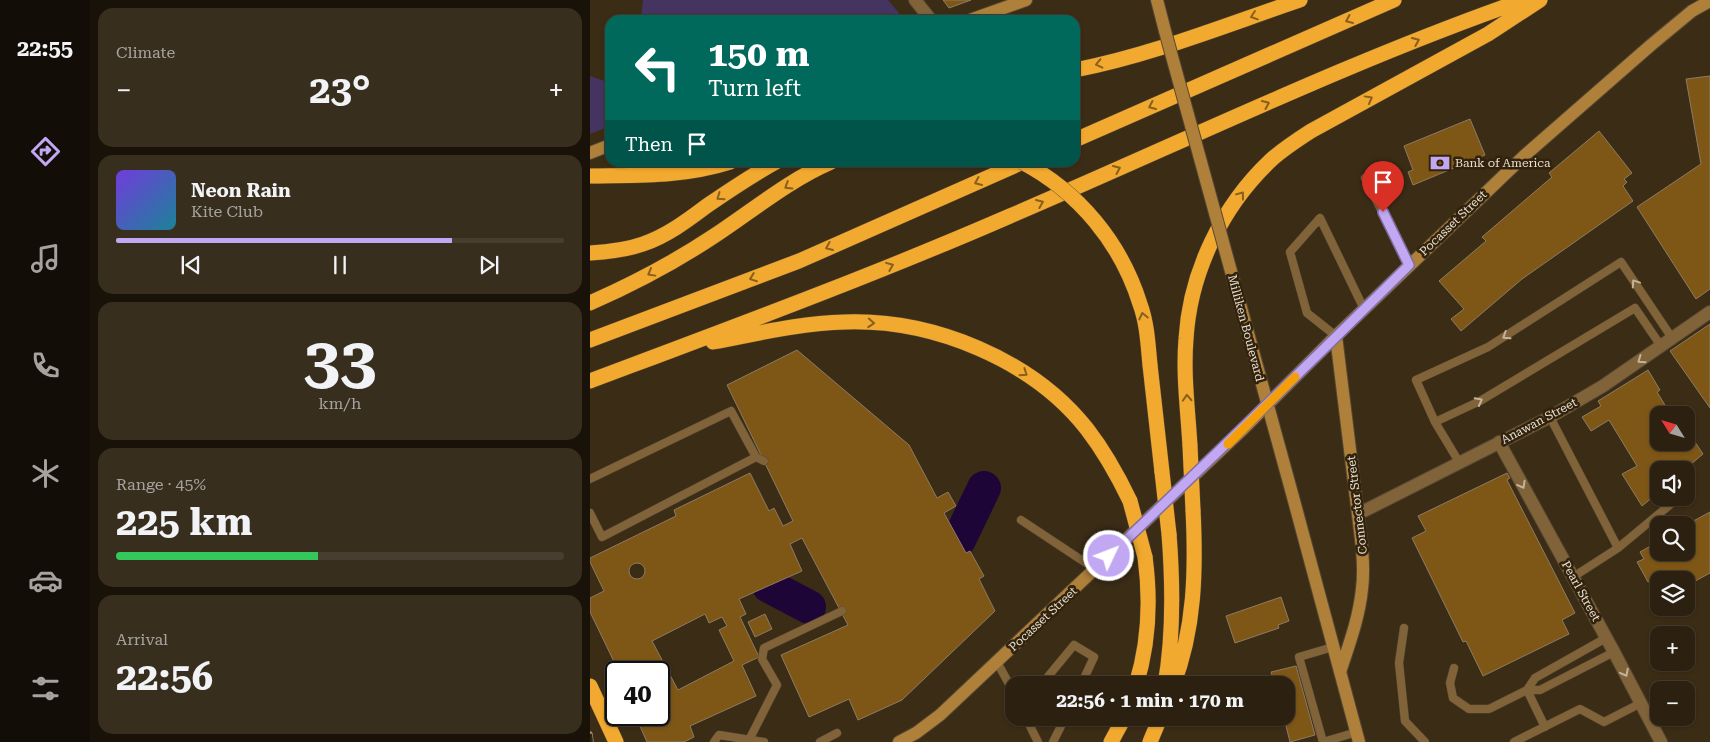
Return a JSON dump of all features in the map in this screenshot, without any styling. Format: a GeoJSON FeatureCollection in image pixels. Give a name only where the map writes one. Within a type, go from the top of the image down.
{"type":"FeatureCollection","features":[{"type":"Feature","properties":{"kind":"highway"},"geometry":{"type":"LineString","coordinates":[[1080,69],[1152,50],[1300,0]]}},
{"type":"Feature","properties":{"kind":"highway"},"geometry":{"type":"LineString","coordinates":[[1080,138],[1394,0]]}},
{"type":"Feature","properties":{"kind":"highway"},"geometry":{"type":"LineString","coordinates":[[590,381],[812,297],[960,237],[1445,28],[1524,0]]}},
{"type":"Feature","properties":{"kind":"highway"},"geometry":{"type":"LineString","coordinates":[[1176,676],[1183,654],[1192,608],[1195,556],[1185,360],[1186,338],[1191,304],[1198,277],[1206,254],[1222,224],[1238,198],[1271,161],[1304,135],[1488,34],[1540,0]]}},
{"type":"Feature","properties":{"kind":"highway"},"geometry":{"type":"LineString","coordinates":[[590,176],[648,176],[694,172],[712,167]]}},
{"type":"Feature","properties":{"kind":"highway"},"geometry":{"type":"LineString","coordinates":[[594,253],[643,244],[659,237],[768,167]]}},
{"type":"Feature","properties":{"kind":"highway"},"geometry":{"type":"LineString","coordinates":[[590,304],[632,284],[686,254],[779,192],[822,167]]}},
{"type":"Feature","properties":{"kind":"highway"},"geometry":{"type":"LineString","coordinates":[[590,340],[798,260],[1012,167]]}},
{"type":"Feature","properties":{"kind":"highway"},"geometry":{"type":"LineString","coordinates":[[1031,167],[1074,198],[1097,222],[1127,269],[1140,304],[1148,340],[1169,534],[1172,627],[1166,676]]}},
{"type":"Feature","properties":{"kind":"highway"},"geometry":{"type":"LineString","coordinates":[[672,350],[798,326],[846,322],[908,328],[980,348],[1002,359],[1041,386],[1073,413],[1087,429],[1110,463],[1130,501],[1145,557],[1148,580],[1149,626],[1138,676]]}},
{"type":"Feature","properties":{"kind":"highway"},"geometry":{"type":"LineString","coordinates":[[590,686],[616,742]]}},
{"type":"Feature","properties":{"kind":"highway"},"geometry":{"type":"LineString","coordinates":[[1111,742],[1120,726]]}},
{"type":"Feature","properties":{"kind":"highway"},"geometry":{"type":"LineString","coordinates":[[1150,742],[1157,726]]}},
{"type":"Feature","properties":{"kind":"street"},"geometry":{"type":"LineString","coordinates":[[915,0],[928,15]]}},
{"type":"Feature","properties":{"kind":"street"},"geometry":{"type":"LineString","coordinates":[[984,15],[1026,0]]}},
{"type":"Feature","properties":{"kind":"street","name":"Milliken Boulevard"},"geometry":{"type":"LineString","coordinates":[[1157,0],[1358,737]]}},
{"type":"Feature","properties":{"kind":"street","name":"Pocasset Street"},"geometry":{"type":"LineString","coordinates":[[899,742],[933,721],[997,662],[1241,431],[1409,265],[1547,135],[1684,18],[1710,1]]}},
{"type":"Feature","properties":{"kind":"street"},"geometry":{"type":"LineString","coordinates":[[590,153],[605,147]]}},
{"type":"Feature","properties":{"kind":"street","name":"Anawan Street"},"geometry":{"type":"LineString","coordinates":[[1358,514],[1498,442],[1550,418],[1604,386],[1710,312]]}},
{"type":"Feature","properties":{"kind":"street","name":"Connector Street"},"geometry":{"type":"LineString","coordinates":[[1336,336],[1363,553],[1362,591],[1356,621],[1340,672]]}},
{"type":"Feature","properties":{"kind":"street","name":"Pearl Street"},"geometry":{"type":"LineString","coordinates":[[1498,442],[1614,652],[1661,742]]}},
{"type":"Feature","properties":{"kind":"lane"},"geometry":{"type":"LineString","coordinates":[[1365,178],[1409,265]]}},
{"type":"Feature","properties":{"kind":"lane"},"geometry":{"type":"LineString","coordinates":[[1336,336],[1307,313],[1301,298],[1290,252],[1320,218],[1364,309]]}},
{"type":"Feature","properties":{"kind":"lane"},"geometry":{"type":"LineString","coordinates":[[1459,462],[1435,422],[1416,380],[1488,347],[1621,262],[1672,338]]}},
{"type":"Feature","properties":{"kind":"lane"},"geometry":{"type":"LineString","coordinates":[[1435,422],[1480,401],[1647,300]]}},
{"type":"Feature","properties":{"kind":"lane"},"geometry":{"type":"LineString","coordinates":[[1634,308],[1661,346]]}},
{"type":"Feature","properties":{"kind":"lane"},"geometry":{"type":"LineString","coordinates":[[590,479],[732,411],[760,459],[602,538],[590,513]]}},
{"type":"Feature","properties":{"kind":"lane"},"geometry":{"type":"LineString","coordinates":[[1550,418],[1618,548]]}},
{"type":"Feature","properties":{"kind":"lane"},"geometry":{"type":"LineString","coordinates":[[1573,577],[1618,548],[1668,506]]}},
{"type":"Feature","properties":{"kind":"lane"},"geometry":{"type":"LineString","coordinates":[[1021,520],[1095,569]]}},
{"type":"Feature","properties":{"kind":"lane"},"geometry":{"type":"LineString","coordinates":[[748,740],[777,685],[762,659],[764,648],[842,611]]}},
{"type":"Feature","properties":{"kind":"lane"},"geometry":{"type":"LineString","coordinates":[[1404,628],[1400,663],[1405,721],[1425,742]]}},
{"type":"Feature","properties":{"kind":"lane"},"geometry":{"type":"LineString","coordinates":[[1454,668],[1450,683],[1453,698],[1469,709],[1489,709],[1526,690],[1535,678],[1606,638]]}},
{"type":"Feature","properties":{"kind":"lane"},"geometry":{"type":"LineString","coordinates":[[1049,676],[1074,646],[1094,657],[1085,676]]}},
{"type":"Feature","properties":{"kind":"lane"},"geometry":{"type":"LineString","coordinates":[[1333,648],[1299,657],[1323,742],[1358,737]]}},
{"type":"Feature","properties":{"kind":"lane"},"geometry":{"type":"LineString","coordinates":[[1526,690],[1540,690],[1614,652]]}},
{"type":"Feature","properties":{"kind":"lane"},"geometry":{"type":"LineString","coordinates":[[997,662],[1005,677]]}},
{"type":"Feature","properties":{"kind":"lane"},"geometry":{"type":"LineString","coordinates":[[1526,690],[1545,726]]}},
{"type":"Feature","properties":{"kind":"lane"},"geometry":{"type":"LineString","coordinates":[[1514,742],[1580,709],[1604,722],[1641,703]]}},
{"type":"Feature","properties":{"kind":"lane"},"geometry":{"type":"LineString","coordinates":[[1030,726],[1038,742]]}},
{"type":"Feature","properties":{"kind":"lane"},"geometry":{"type":"LineString","coordinates":[[1053,742],[1061,726]]}},
{"type":"Feature","properties":{"kind":"lane"},"geometry":{"type":"LineString","coordinates":[[820,742],[837,734]]}},
{"type":"Feature","properties":{"kind":"lane"},"geometry":{"type":"LineString","coordinates":[[714,742],[719,735],[764,742]]}},
{"type":"Feature","properties":{"kind":"shaded area"},"geometry":{"type":"Polygon","coordinates":[[[643,0],[888,0],[899,13],[898,15],[642,15],[643,0]]]}},
{"type":"Feature","properties":{"kind":"shaded area"},"geometry":{"type":"Polygon","coordinates":[[[590,76],[605,81],[605,128],[590,134],[590,76]]]}},
{"type":"Feature","properties":{"kind":"building"},"geometry":{"type":"Polygon","coordinates":[[[943,0],[971,0],[949,8],[943,0]]]}},
{"type":"Feature","properties":{"kind":"building"},"geometry":{"type":"Polygon","coordinates":[[[1710,76],[1710,289],[1696,299],[1637,207],[1701,164],[1686,79],[1710,76]]]}},
{"type":"Feature","properties":{"kind":"building"},"geometry":{"type":"Polygon","coordinates":[[[1470,119],[1485,155],[1413,185],[1408,172],[1413,170],[1404,146],[1470,119]]]}},
{"type":"Feature","properties":{"kind":"building"},"geometry":{"type":"Polygon","coordinates":[[[1599,131],[1632,173],[1624,179],[1627,182],[1623,186],[1633,201],[1522,279],[1461,331],[1451,319],[1464,309],[1439,281],[1486,241],[1482,237],[1552,177],[1549,173],[1599,131]]]}},
{"type":"Feature","properties":{"kind":"building"},"geometry":{"type":"Polygon","coordinates":[[[1710,324],[1710,408],[1670,351],[1710,324]]]}},
{"type":"Feature","properties":{"kind":"building"},"geometry":{"type":"Polygon","coordinates":[[[797,350],[909,445],[937,498],[948,492],[956,506],[944,513],[966,553],[970,551],[984,576],[979,579],[995,611],[902,700],[858,720],[849,699],[809,717],[781,655],[848,625],[802,538],[790,544],[802,571],[739,599],[746,614],[740,617],[759,657],[742,665],[756,696],[690,726],[694,737],[684,742],[647,742],[640,726],[670,726],[670,675],[678,690],[734,661],[719,630],[727,626],[722,617],[709,623],[705,614],[652,641],[663,661],[614,661],[590,612],[590,598],[604,591],[590,562],[590,558],[676,516],[674,510],[750,473],[769,511],[774,508],[783,526],[793,521],[727,385],[797,350]]]}},
{"type":"Feature","properties":{"kind":"building"},"geometry":{"type":"Polygon","coordinates":[[[1648,370],[1660,390],[1657,392],[1666,406],[1650,406],[1650,451],[1695,451],[1695,442],[1703,454],[1695,461],[1650,461],[1650,499],[1642,506],[1622,474],[1637,466],[1609,420],[1591,431],[1582,417],[1601,406],[1598,401],[1648,370]]]}},
{"type":"Feature","properties":{"kind":"building"},"geometry":{"type":"Polygon","coordinates":[[[1507,473],[1510,478],[1507,480],[1575,613],[1562,620],[1569,634],[1483,676],[1466,641],[1463,642],[1412,538],[1426,531],[1418,516],[1507,473]]]}},
{"type":"Feature","properties":{"kind":"building"},"geometry":{"type":"Polygon","coordinates":[[[1710,512],[1710,573],[1695,581],[1695,571],[1650,571],[1650,581],[1648,582],[1637,562],[1644,559],[1640,552],[1650,546],[1650,561],[1695,561],[1695,520],[1710,512]]]}},
{"type":"Feature","properties":{"kind":"building"},"geometry":{"type":"Polygon","coordinates":[[[637,563],[645,571],[637,579],[629,571],[637,563]]]}},
{"type":"Feature","properties":{"kind":"building"},"geometry":{"type":"Polygon","coordinates":[[[1281,597],[1289,621],[1278,625],[1279,628],[1235,643],[1226,616],[1281,597]]]}},
{"type":"Feature","properties":{"kind":"building"},"geometry":{"type":"Polygon","coordinates":[[[765,614],[772,629],[755,637],[748,622],[765,614]]]}},
{"type":"Feature","properties":{"kind":"building"},"geometry":{"type":"Polygon","coordinates":[[[1296,666],[1315,735],[1290,742],[1286,726],[1295,726],[1295,676],[1272,676],[1271,672],[1296,666]]]}},
{"type":"Feature","properties":{"kind":"waterway"},"geometry":{"type":"LineString","coordinates":[[959,540],[984,488]]}},
{"type":"Feature","properties":{"kind":"waterway"},"geometry":{"type":"LineString","coordinates":[[769,586],[809,607]]}},
{"type":"Feature","properties":{"kind":"railway"},"geometry":{"type":"LineString","coordinates":[[590,734],[591,742]]}},
{"type":"Feature","properties":{"kind":"slow traffic"},"geometry":{"type":"LineString","coordinates":[[1228,444],[1295,377]]}},
{"type":"Feature","properties":{"kind":"place","name":"Bank of America"},"geometry":{"type":"Point","coordinates":[1440,163]}},
{"type":"Feature","properties":{"kind":"route"},"geometry":{"type":"LineString","coordinates":[[1109,556],[1241,431],[1409,265],[1383,212]]}}]}
